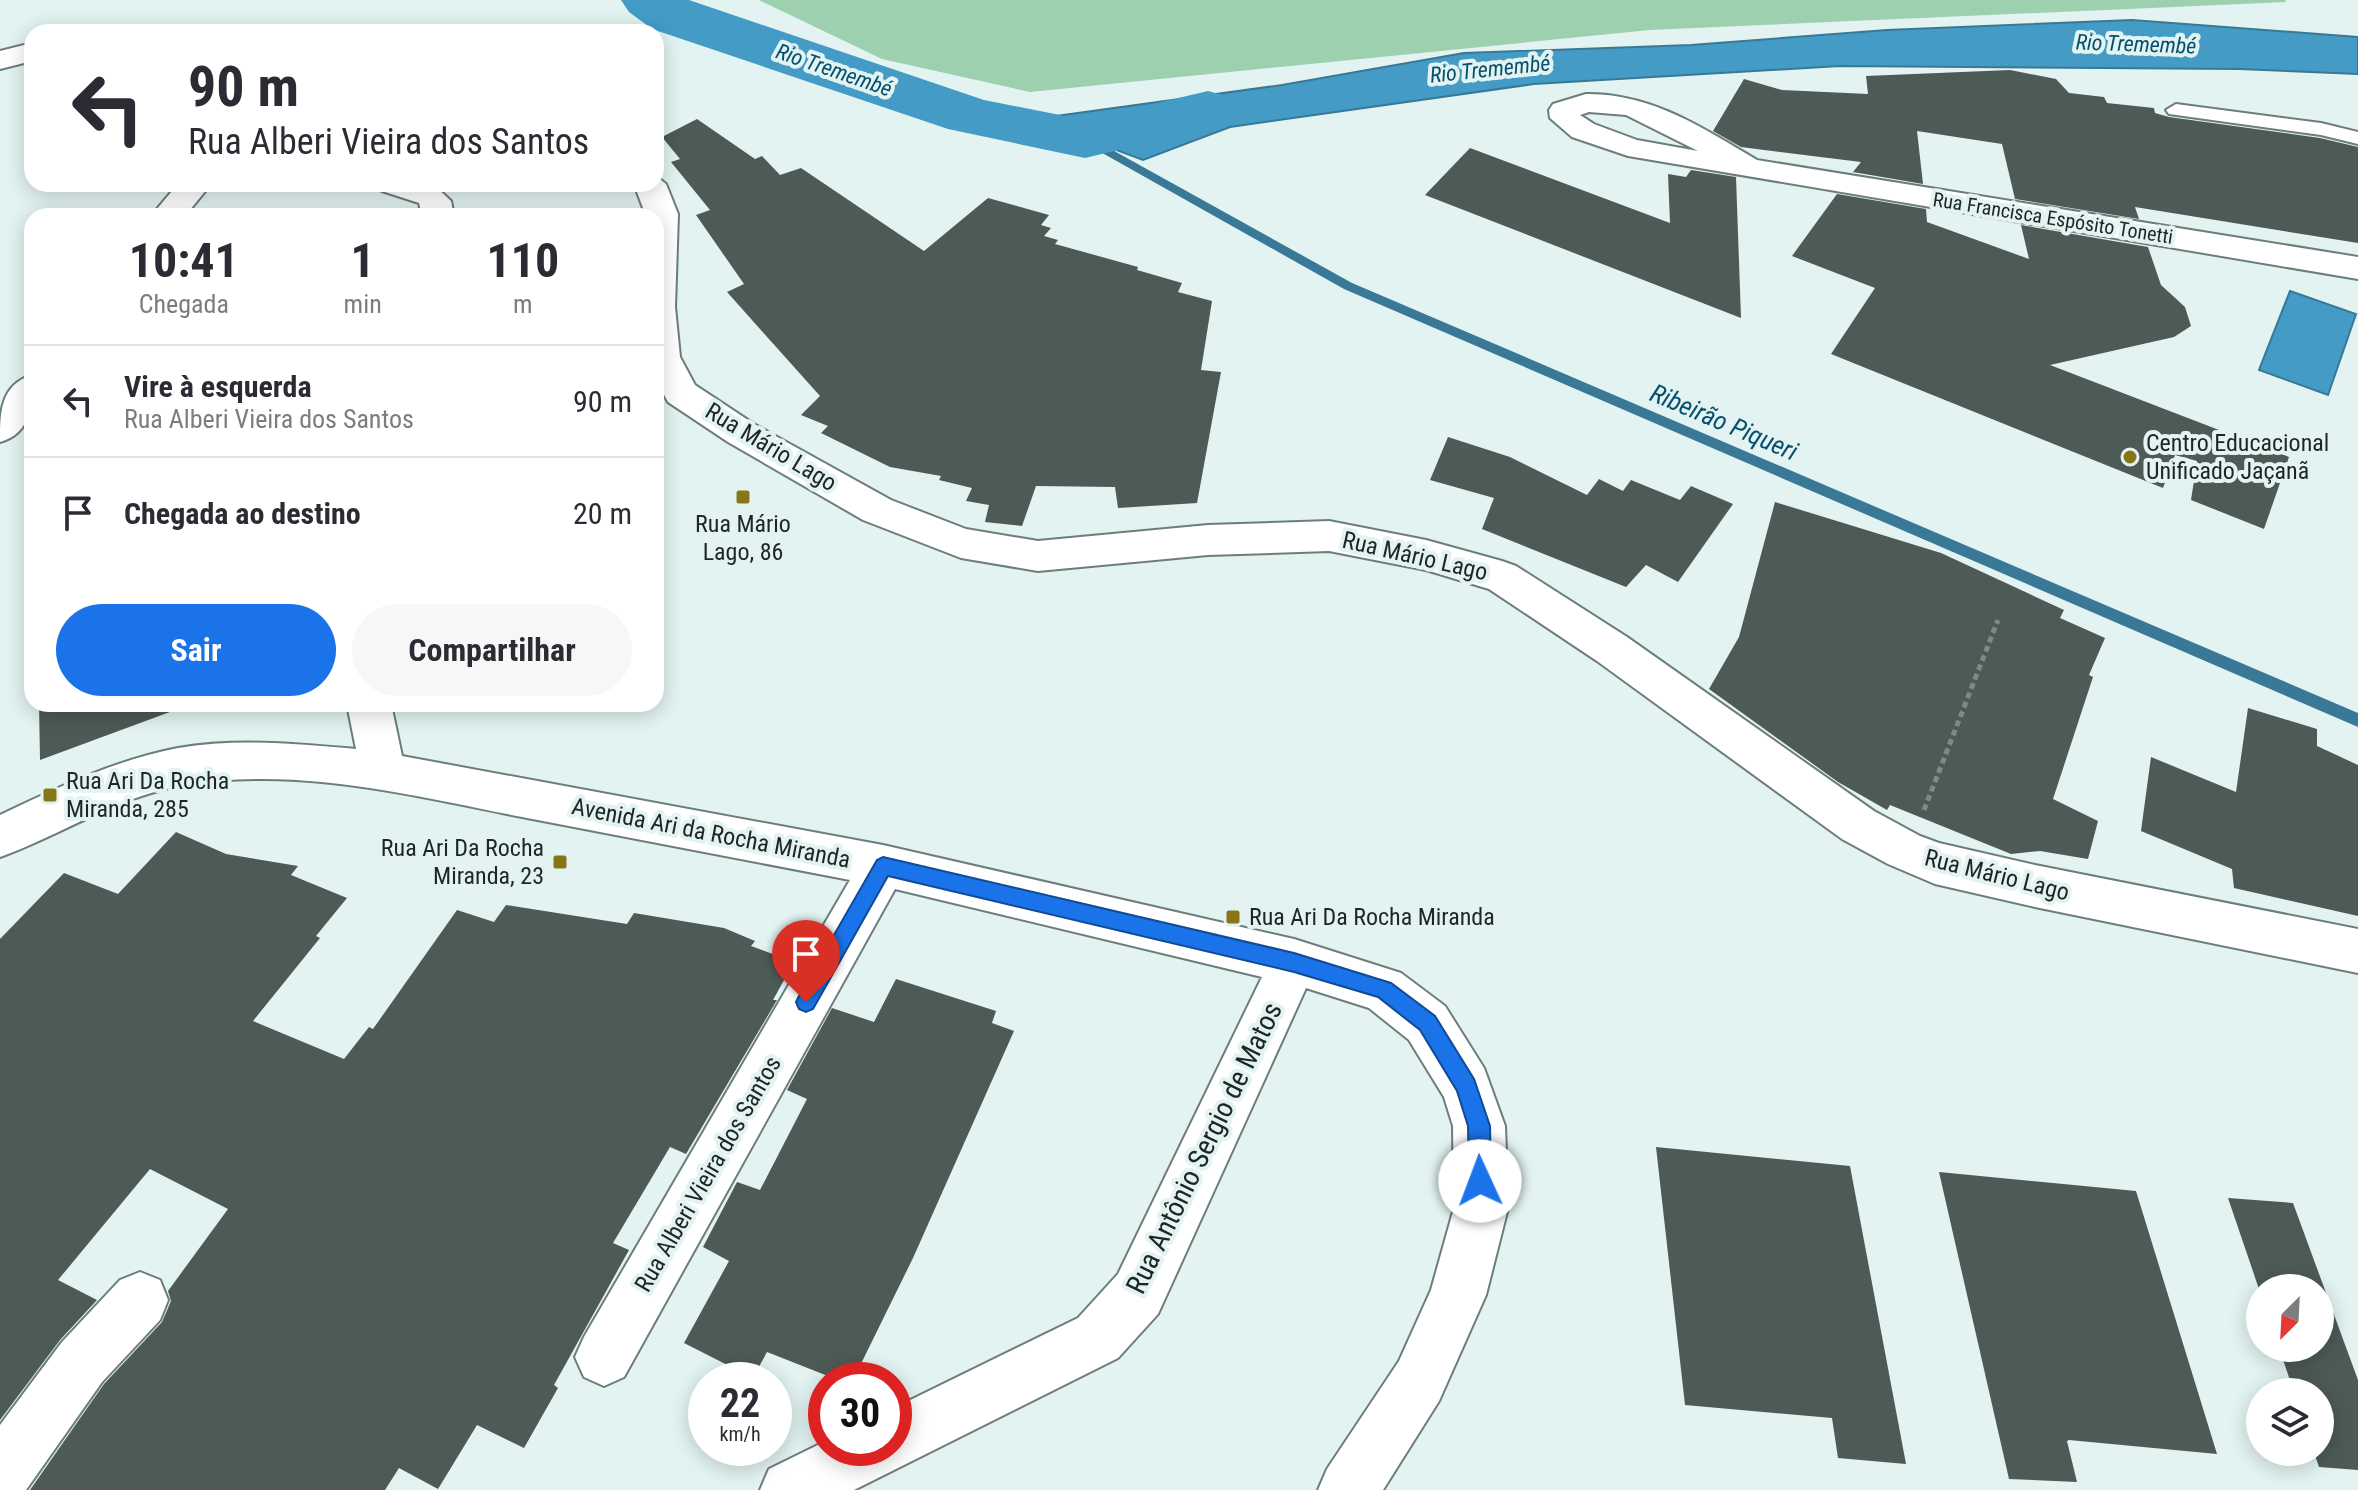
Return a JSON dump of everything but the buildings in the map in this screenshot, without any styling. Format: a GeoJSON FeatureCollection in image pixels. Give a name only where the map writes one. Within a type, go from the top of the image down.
{"type":"FeatureCollection","features":[{"type":"Feature","properties":{"kind":"street"},"geometry":{"type":"LineString","coordinates":[[0,60],[24,54]]}},
{"type":"Feature","properties":{"kind":"street","name":"Rua Francisca Espósito Tonetti"},"geometry":{"type":"LineString","coordinates":[[1748,168],[1651,113],[1627,105],[1585,105],[1564,110],[1565,118],[1575,126],[1600,138],[1647,150],[1748,168],[2358,268]]}},
{"type":"Feature","properties":{"kind":"street"},"geometry":{"type":"LineString","coordinates":[[174,208],[188,192]]}},
{"type":"Feature","properties":{"kind":"street"},"geometry":{"type":"LineString","coordinates":[[422,192],[435,199],[440,208]]}},
{"type":"Feature","properties":{"kind":"street","name":"Rua Mário Lago"},"geometry":{"type":"LineString","coordinates":[[664,361],[681,393],[741,433],[877,510],[961,543],[1038,556],[1208,540],[1329,536],[1426,555],[1502,577],[1612,649],[1858,825],[1904,850],[1935,863],[2035,886],[2358,951]]}},
{"type":"Feature","properties":{"kind":"street"},"geometry":{"type":"LineString","coordinates":[[0,429],[24,398]]}},
{"type":"Feature","properties":{"kind":"street"},"geometry":{"type":"LineString","coordinates":[[371,712],[383,771]]}},
{"type":"Feature","properties":{"kind":"street","name":"Avenida Ari da Rocha Miranda"},"geometry":{"type":"LineString","coordinates":[[0,837],[78,800],[152,773],[228,761],[299,762],[383,771],[883,866],[1294,962],[1384,989],[1427,1023],[1466,1086],[1479,1126],[1481,1208],[1458,1295],[1419,1381],[1348,1490]]}},
{"type":"Feature","properties":{"kind":"street","name":"Rua Alberi Vieira dos Santos"},"geometry":{"type":"LineString","coordinates":[[604,1357],[883,866]]}},
{"type":"Feature","properties":{"kind":"street","name":"Rua Antônio Sergio de Matos"},"geometry":{"type":"LineString","coordinates":[[912,1430],[1098,1338],[1138,1294],[1164,1245],[1294,962]]}},
{"type":"Feature","properties":{"kind":"street"},"geometry":{"type":"LineString","coordinates":[[0,1475],[82,1362],[140,1300]]}},
{"type":"Feature","properties":{"kind":"street"},"geometry":{"type":"LineString","coordinates":[[790,1490],[839,1466]]}},
{"type":"Feature","properties":{"kind":"lane"},"geometry":{"type":"LineString","coordinates":[[2176,110],[2321,129],[2358,138]]}},
{"type":"Feature","properties":{"kind":"path"},"geometry":{"type":"LineString","coordinates":[[1904,850],[1918,823],[1998,620]]}},
{"type":"Feature","properties":{"kind":"green space"},"geometry":{"type":"Polygon","coordinates":[[[759,0],[2286,2],[1650,30],[1030,92],[882,59],[759,0]]]}},
{"type":"Feature","properties":{"kind":"water"},"geometry":{"type":"Polygon","coordinates":[[[2132,20],[2358,37],[2358,74],[2239,69],[1840,66],[1534,84],[1230,127],[1143,160],[1034,119],[1282,85],[1464,53],[1691,45],[1887,30],[2132,20]]]}},
{"type":"Feature","properties":{"kind":"water"},"geometry":{"type":"Polygon","coordinates":[[[2290,291],[2356,314],[2328,395],[2259,370],[2290,291]]]}},
{"type":"Feature","properties":{"kind":"waterway","name":"Rio Tremembé"},"geometry":{"type":"LineString","coordinates":[[650,0],[673,16],[970,116],[1085,139],[1208,110]]}},
{"type":"Feature","properties":{"kind":"waterway","name":"Ribeirão Piqueri"},"geometry":{"type":"LineString","coordinates":[[1085,139],[1348,286],[2358,720]]}},
{"type":"Feature","properties":{"kind":"place","name":"Centro Educacional Unificado Jaçanã"},"geometry":{"type":"Point","coordinates":[2130,457]}},
{"type":"Feature","properties":{"kind":"place","name":"Rua Mário Lago, 86"},"geometry":{"type":"Point","coordinates":[743,497]}},
{"type":"Feature","properties":{"kind":"place","name":"Rua Ari Da Rocha Miranda, 285"},"geometry":{"type":"Point","coordinates":[50,795]}},
{"type":"Feature","properties":{"kind":"place","name":"Rua Ari Da Rocha Miranda, 23"},"geometry":{"type":"Point","coordinates":[560,862]}},
{"type":"Feature","properties":{"kind":"place","name":"Rua Ari Da Rocha Miranda"},"geometry":{"type":"Point","coordinates":[1233,917]}},
{"type":"Feature","properties":{"kind":"route"},"geometry":{"type":"LineString","coordinates":[[806,1002],[883,866],[1294,962],[1384,989],[1427,1023],[1466,1086],[1479,1126],[1480,1181]]}}]}
